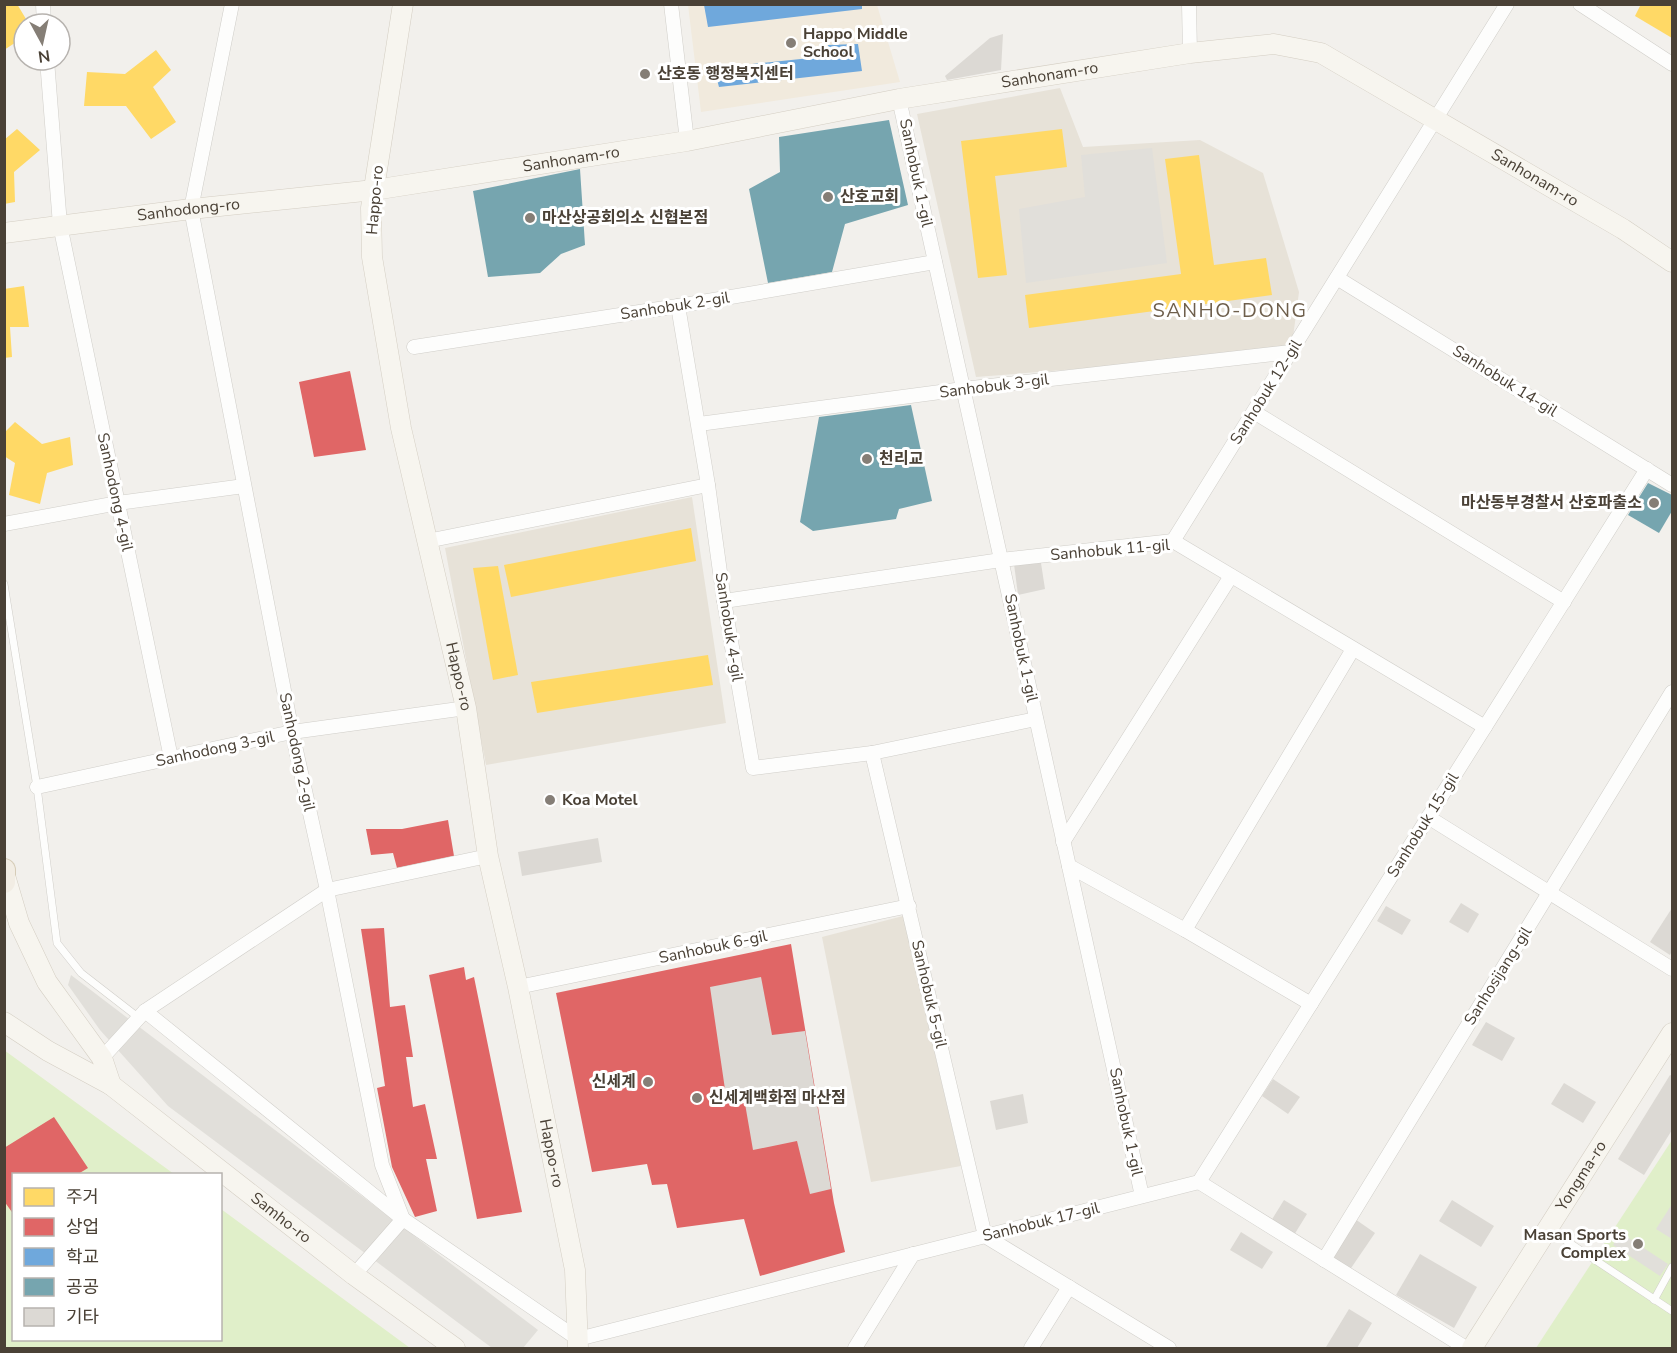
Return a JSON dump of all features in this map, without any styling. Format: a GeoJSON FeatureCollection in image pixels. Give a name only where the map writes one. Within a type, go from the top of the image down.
{"type":"FeatureCollection","features":[{"type":"Feature","properties":{"kind":"main road","name":"Happo-ro"},"geometry":{"type":"LineString","coordinates":[[403,4],[371,208],[372,257],[401,428],[466,708],[488,856],[518,987],[575,1270],[578,1346]]}},
{"type":"Feature","properties":{"kind":"main road","name":"Sanhonam-ro"},"geometry":{"type":"LineString","coordinates":[[374,190],[687,141],[899,99],[1190,53],[1274,44],[1321,53],[1623,229],[1672,262]]}},
{"type":"Feature","properties":{"kind":"main road","name":"Sanhodong-ro"},"geometry":{"type":"LineString","coordinates":[[4,233],[191,209],[374,190]]}},
{"type":"Feature","properties":{"kind":"main road"},"geometry":{"type":"LineString","coordinates":[[5,877],[19,923],[47,982],[102,1058],[111,1085]]}},
{"type":"Feature","properties":{"kind":"main road","name":"Samho-ro"},"geometry":{"type":"LineString","coordinates":[[4,1022],[48,1051],[111,1085],[354,1275],[455,1348]]}},
{"type":"Feature","properties":{"kind":"main road","name":"Yongma-ro"},"geometry":{"type":"LineString","coordinates":[[1472,1348],[1672,1033]]}},
{"type":"Feature","properties":{"kind":"main road"},"geometry":{"type":"LineString","coordinates":[[430,1330],[447,1348]]}},
{"type":"Feature","properties":{"kind":"street"},"geometry":{"type":"LineString","coordinates":[[191,209],[232,4]]}},
{"type":"Feature","properties":{"kind":"street"},"geometry":{"type":"LineString","coordinates":[[671,4],[687,141]]}},
{"type":"Feature","properties":{"kind":"street"},"geometry":{"type":"LineString","coordinates":[[1189,4],[1190,53]]}},
{"type":"Feature","properties":{"kind":"street","name":"Sanhobuk 12-gil"},"geometry":{"type":"LineString","coordinates":[[1173,541],[1507,4]]}},
{"type":"Feature","properties":{"kind":"street"},"geometry":{"type":"LineString","coordinates":[[1580,4],[1672,64]]}},
{"type":"Feature","properties":{"kind":"street","name":"Sanhodong 4-gil"},"geometry":{"type":"LineString","coordinates":[[48,72],[60,225],[171,758]]}},
{"type":"Feature","properties":{"kind":"street","name":"Sanhobuk 1-gil"},"geometry":{"type":"LineString","coordinates":[[899,99],[1142,1196]]}},
{"type":"Feature","properties":{"kind":"street","name":"Sanhodong 2-gil"},"geometry":{"type":"LineString","coordinates":[[191,209],[292,732],[327,890],[382,1165],[403,1218]]}},
{"type":"Feature","properties":{"kind":"street","name":"Sanhobuk 2-gil"},"geometry":{"type":"LineString","coordinates":[[414,347],[678,306],[935,262]]}},
{"type":"Feature","properties":{"kind":"street","name":"Sanhobuk 14-gil"},"geometry":{"type":"LineString","coordinates":[[1337,278],[1672,485]]}},
{"type":"Feature","properties":{"kind":"street","name":"Sanhobuk 4-gil"},"geometry":{"type":"LineString","coordinates":[[678,306],[699,424],[724,601],[753,768],[872,753],[1036,719]]}},
{"type":"Feature","properties":{"kind":"street","name":"Sanhobuk 3-gil"},"geometry":{"type":"LineString","coordinates":[[699,424],[963,389],[1291,352]]}},
{"type":"Feature","properties":{"kind":"street"},"geometry":{"type":"LineString","coordinates":[[1254,412],[1564,602]]}},
{"type":"Feature","properties":{"kind":"street","name":"Sanhobuk 15-gil"},"geometry":{"type":"LineString","coordinates":[[1199,1182],[1647,469]]}},
{"type":"Feature","properties":{"kind":"street"},"geometry":{"type":"LineString","coordinates":[[427,541],[708,485]]}},
{"type":"Feature","properties":{"kind":"street"},"geometry":{"type":"LineString","coordinates":[[4,524],[118,503],[244,486]]}},
{"type":"Feature","properties":{"kind":"street","name":"Sanhobuk 11-gil"},"geometry":{"type":"LineString","coordinates":[[724,601],[1001,560],[1173,541],[1485,727]]}},
{"type":"Feature","properties":{"kind":"street"},"geometry":{"type":"LineString","coordinates":[[1063,842],[1231,576]]}},
{"type":"Feature","properties":{"kind":"street"},"geometry":{"type":"LineString","coordinates":[[1185,930],[1353,649]]}},
{"type":"Feature","properties":{"kind":"street","name":"Sanhosijang-gil"},"geometry":{"type":"LineString","coordinates":[[1324,1260],[1672,692]]}},
{"type":"Feature","properties":{"kind":"street","name":"Sanhodong 3-gil"},"geometry":{"type":"LineString","coordinates":[[37,787],[292,732],[466,708]]}},
{"type":"Feature","properties":{"kind":"street","name":"Sanhobuk 5-gil"},"geometry":{"type":"LineString","coordinates":[[872,753],[986,1236]]}},
{"type":"Feature","properties":{"kind":"street"},"geometry":{"type":"LineString","coordinates":[[1428,817],[1672,969]]}},
{"type":"Feature","properties":{"kind":"street"},"geometry":{"type":"LineString","coordinates":[[102,1058],[142,1014],[327,890],[488,856]]}},
{"type":"Feature","properties":{"kind":"street"},"geometry":{"type":"LineString","coordinates":[[1069,866],[1185,930],[1311,1004]]}},
{"type":"Feature","properties":{"kind":"street","name":"Sanhobuk 6-gil"},"geometry":{"type":"LineString","coordinates":[[518,987],[909,906]]}},
{"type":"Feature","properties":{"kind":"street"},"geometry":{"type":"LineString","coordinates":[[142,1014],[403,1218],[578,1346]]}},
{"type":"Feature","properties":{"kind":"street"},"geometry":{"type":"LineString","coordinates":[[1199,1182],[1466,1348]]}},
{"type":"Feature","properties":{"kind":"street","name":"Sanhobuk 17-gil"},"geometry":{"type":"LineString","coordinates":[[578,1346],[913,1254],[1199,1182]]}},
{"type":"Feature","properties":{"kind":"street"},"geometry":{"type":"LineString","coordinates":[[354,1275],[403,1218]]}},
{"type":"Feature","properties":{"kind":"street"},"geometry":{"type":"LineString","coordinates":[[986,1236],[1168,1348]]}},
{"type":"Feature","properties":{"kind":"street"},"geometry":{"type":"LineString","coordinates":[[855,1348],[913,1254]]}},
{"type":"Feature","properties":{"kind":"street"},"geometry":{"type":"LineString","coordinates":[[1030,1348],[1069,1287]]}},
{"type":"Feature","properties":{"kind":"lane"},"geometry":{"type":"LineString","coordinates":[[4,584],[37,787],[57,943],[81,974],[142,1014]]}},
{"type":"Feature","properties":{"kind":"lane"},"geometry":{"type":"LineString","coordinates":[[1548,1229],[1672,1311]]}},
{"type":"Feature","properties":{"kind":"lane"},"geometry":{"type":"LineString","coordinates":[[1654,1300],[1672,1267]]}},
{"type":"Feature","properties":{"kind":"shaded area","name":"Happo Middle School"},"geometry":{"type":"Polygon","coordinates":[[[688,5],[877,5],[900,82],[701,112],[688,5]]]}},
{"type":"Feature","properties":{"kind":"shaded area"},"geometry":{"type":"Polygon","coordinates":[[[1060,88],[1083,147],[1200,140],[1263,173],[1299,292],[1291,352],[976,377],[917,114],[1060,88]]]}},
{"type":"Feature","properties":{"kind":"shaded area"},"geometry":{"type":"Polygon","coordinates":[[[1152,148],[1167,263],[1026,283],[1019,209],[1085,197],[1081,155],[1152,148]]]}},
{"type":"Feature","properties":{"kind":"shaded area"},"geometry":{"type":"Polygon","coordinates":[[[692,497],[726,723],[486,765],[445,548],[692,497]]]}},
{"type":"Feature","properties":{"kind":"shaded area"},"geometry":{"type":"Polygon","coordinates":[[[903,916],[961,1166],[871,1182],[822,937],[903,916]]]}},
{"type":"Feature","properties":{"kind":"shaded area"},"geometry":{"type":"Polygon","coordinates":[[[71,975],[538,1330],[523,1348],[492,1348],[168,1106],[100,1030],[68,985],[71,975]]]}},
{"type":"Feature","properties":{"kind":"shaded area"},"geometry":{"type":"Polygon","coordinates":[[[1672,1204],[1672,1239],[1656,1229],[1672,1204]]]}},
{"type":"Feature","properties":{"kind":"shaded area"},"geometry":{"type":"Polygon","coordinates":[[[1621,1233],[1668,1264],[1660,1276],[1613,1245],[1621,1233]]]}},
{"type":"Feature","properties":{"kind":"green space"},"geometry":{"type":"Polygon","coordinates":[[[4,1050],[173,1173],[12,1173],[12,1341],[222,1341],[222,1210],[410,1348],[5,1348],[4,1050]]]}},
{"type":"Feature","properties":{"kind":"green space","name":"Masan Sports Complex"},"geometry":{"type":"Polygon","coordinates":[[[1672,1140],[1672,1348],[1536,1348],[1672,1140]]]}},
{"type":"Feature","properties":{"kind":"building: 주거"},"geometry":{"type":"Polygon","coordinates":[[[4,4],[17,4],[22,12],[12,12],[12,45],[4,50],[4,4]]]}},
{"type":"Feature","properties":{"kind":"building: 주거"},"geometry":{"type":"Polygon","coordinates":[[[1641,4],[1670,4],[1672,6],[1672,38],[1635,16],[1641,4]]]}},
{"type":"Feature","properties":{"kind":"building: 주거"},"geometry":{"type":"Polygon","coordinates":[[[156,50],[171,70],[153,87],[176,122],[151,139],[126,106],[84,106],[87,72],[125,74],[156,50]]]}},
{"type":"Feature","properties":{"kind":"building: 주거"},"geometry":{"type":"Polygon","coordinates":[[[17,129],[40,150],[14,172],[15,202],[4,204],[4,140],[17,129]]]}},
{"type":"Feature","properties":{"kind":"building: 주거"},"geometry":{"type":"Polygon","coordinates":[[[1062,129],[1067,167],[995,176],[1007,275],[978,278],[961,141],[1062,129]]]}},
{"type":"Feature","properties":{"kind":"building: 주거"},"geometry":{"type":"Polygon","coordinates":[[[1199,155],[1214,265],[1266,258],[1272,295],[1029,328],[1025,295],[1181,274],[1165,159],[1199,155]]]}},
{"type":"Feature","properties":{"kind":"building: 주거"},"geometry":{"type":"Polygon","coordinates":[[[24,286],[29,327],[10,327],[12,357],[4,358],[4,289],[24,286]]]}},
{"type":"Feature","properties":{"kind":"building: 주거"},"geometry":{"type":"Polygon","coordinates":[[[15,422],[42,444],[70,437],[73,465],[47,473],[40,504],[9,495],[15,463],[4,456],[4,433],[15,422]]]}},
{"type":"Feature","properties":{"kind":"building: 주거"},"geometry":{"type":"Polygon","coordinates":[[[691,528],[696,561],[511,597],[504,565],[691,528]]]}},
{"type":"Feature","properties":{"kind":"building: 주거"},"geometry":{"type":"Polygon","coordinates":[[[498,566],[518,675],[493,680],[473,568],[498,566]]]}},
{"type":"Feature","properties":{"kind":"building: 주거"},"geometry":{"type":"Polygon","coordinates":[[[708,655],[713,685],[537,713],[531,682],[708,655]]]}},
{"type":"Feature","properties":{"kind":"building: 상업"},"geometry":{"type":"Polygon","coordinates":[[[350,371],[366,450],[314,457],[299,382],[350,371]]]}},
{"type":"Feature","properties":{"kind":"building: 상업"},"geometry":{"type":"Polygon","coordinates":[[[448,820],[454,856],[397,868],[393,853],[371,855],[366,829],[402,829],[448,820]]]}},
{"type":"Feature","properties":{"kind":"building: 상업"},"geometry":{"type":"Polygon","coordinates":[[[384,928],[390,1007],[405,1005],[413,1057],[406,1057],[413,1107],[425,1104],[437,1159],[426,1159],[437,1211],[415,1217],[392,1167],[377,1088],[385,1086],[361,929],[384,928]]]}},
{"type":"Feature","properties":{"kind":"building: 상업","name":"신세계백화점 마산점"},"geometry":{"type":"Polygon","coordinates":[[[791,944],[834,1203],[845,1252],[760,1276],[744,1219],[677,1228],[667,1184],[652,1185],[647,1164],[592,1172],[556,993],[791,944]]]}},
{"type":"Feature","properties":{"kind":"building: 상업"},"geometry":{"type":"Polygon","coordinates":[[[464,967],[466,980],[474,977],[522,1212],[477,1219],[429,975],[464,967]]]}},
{"type":"Feature","properties":{"kind":"building: 상업"},"geometry":{"type":"Polygon","coordinates":[[[54,1117],[88,1168],[80,1173],[12,1173],[12,1212],[4,1201],[4,1148],[54,1117]]]}},
{"type":"Feature","properties":{"kind":"building: 학교"},"geometry":{"type":"Polygon","coordinates":[[[704,5],[862,5],[862,9],[708,27],[704,5]]]}},
{"type":"Feature","properties":{"kind":"building: 학교"},"geometry":{"type":"Polygon","coordinates":[[[858,44],[862,71],[719,87],[714,68],[830,56],[828,45],[858,44]]]}},
{"type":"Feature","properties":{"kind":"building: 공공","name":"산호교회"},"geometry":{"type":"Polygon","coordinates":[[[889,120],[908,205],[845,224],[832,272],[768,283],[749,189],[780,172],[779,137],[889,120]]]}},
{"type":"Feature","properties":{"kind":"building: 공공","name":"마산상공회의소 신협본점"},"geometry":{"type":"Polygon","coordinates":[[[580,169],[585,245],[561,254],[540,273],[488,277],[473,191],[580,169]]]}},
{"type":"Feature","properties":{"kind":"building: 공공","name":"천리교"},"geometry":{"type":"Polygon","coordinates":[[[911,405],[932,501],[899,509],[896,519],[813,531],[800,522],[819,417],[911,405]]]}},
{"type":"Feature","properties":{"kind":"building: 공공","name":"마산동부경찰서 산호파출소"},"geometry":{"type":"Polygon","coordinates":[[[1648,483],[1672,495],[1672,511],[1659,533],[1628,515],[1648,483]]]}},
{"type":"Feature","properties":{"kind":"building: 기타"},"geometry":{"type":"Polygon","coordinates":[[[1003,34],[1001,70],[947,80],[945,76],[990,38],[1003,34]]]}},
{"type":"Feature","properties":{"kind":"building: 기타"},"geometry":{"type":"Polygon","coordinates":[[[1041,563],[1045,589],[1018,595],[1014,564],[1041,563]]]}},
{"type":"Feature","properties":{"kind":"building: 기타"},"geometry":{"type":"Polygon","coordinates":[[[598,838],[602,862],[522,876],[518,852],[598,838]]]}},
{"type":"Feature","properties":{"kind":"building: 기타"},"geometry":{"type":"Polygon","coordinates":[[[1461,903],[1479,914],[1468,933],[1449,922],[1461,903]]]}},
{"type":"Feature","properties":{"kind":"building: 기타"},"geometry":{"type":"Polygon","coordinates":[[[1386,906],[1411,920],[1402,935],[1377,921],[1386,906]]]}},
{"type":"Feature","properties":{"kind":"building: 기타"},"geometry":{"type":"Polygon","coordinates":[[[1672,908],[1672,951],[1670,955],[1650,942],[1672,908]]]}},
{"type":"Feature","properties":{"kind":"building: 기타"},"geometry":{"type":"Polygon","coordinates":[[[761,977],[772,1035],[805,1031],[831,1189],[810,1194],[797,1141],[753,1150],[743,1092],[726,1096],[710,987],[761,977]]]}},
{"type":"Feature","properties":{"kind":"building: 기타"},"geometry":{"type":"Polygon","coordinates":[[[1486,1022],[1515,1038],[1502,1061],[1472,1045],[1486,1022]]]}},
{"type":"Feature","properties":{"kind":"building: 기타"},"geometry":{"type":"Polygon","coordinates":[[[1670,1075],[1672,1076],[1672,1130],[1644,1175],[1618,1159],[1670,1075]]]}},
{"type":"Feature","properties":{"kind":"building: 기타"},"geometry":{"type":"Polygon","coordinates":[[[1273,1079],[1300,1097],[1288,1114],[1262,1096],[1273,1079]]]}},
{"type":"Feature","properties":{"kind":"building: 기타"},"geometry":{"type":"Polygon","coordinates":[[[1564,1083],[1596,1102],[1583,1123],[1551,1104],[1564,1083]]]}},
{"type":"Feature","properties":{"kind":"building: 기타"},"geometry":{"type":"Polygon","coordinates":[[[1023,1094],[1028,1123],[996,1130],[990,1101],[1023,1094]]]}},
{"type":"Feature","properties":{"kind":"building: 기타"},"geometry":{"type":"Polygon","coordinates":[[[1284,1200],[1307,1214],[1294,1235],[1271,1221],[1284,1200]]]}},
{"type":"Feature","properties":{"kind":"building: 기타"},"geometry":{"type":"Polygon","coordinates":[[[1452,1200],[1494,1226],[1481,1247],[1439,1221],[1452,1200]]]}},
{"type":"Feature","properties":{"kind":"building: 기타"},"geometry":{"type":"Polygon","coordinates":[[[1355,1219],[1375,1233],[1349,1271],[1335,1262],[1334,1251],[1355,1219]]]}},
{"type":"Feature","properties":{"kind":"building: 기타"},"geometry":{"type":"Polygon","coordinates":[[[1241,1232],[1273,1252],[1262,1269],[1230,1250],[1241,1232]]]}},
{"type":"Feature","properties":{"kind":"building: 기타"},"geometry":{"type":"Polygon","coordinates":[[[1420,1254],[1477,1287],[1454,1328],[1396,1295],[1420,1254]]]}},
{"type":"Feature","properties":{"kind":"building: 기타"},"geometry":{"type":"Polygon","coordinates":[[[1349,1309],[1372,1323],[1357,1348],[1326,1347],[1349,1309]]]}},
{"type":"Feature","properties":{"kind":"place","name":"Happo Middle School"},"geometry":{"type":"Point","coordinates":[791,43]}},
{"type":"Feature","properties":{"kind":"place","name":"산호동 행정복지센터"},"geometry":{"type":"Point","coordinates":[645,74]}},
{"type":"Feature","properties":{"kind":"place","name":"산호교회"},"geometry":{"type":"Point","coordinates":[828,197]}},
{"type":"Feature","properties":{"kind":"place","name":"마산상공회의소 신협본점"},"geometry":{"type":"Point","coordinates":[530,218]}},
{"type":"Feature","properties":{"kind":"place","name":"천리교"},"geometry":{"type":"Point","coordinates":[867,459]}},
{"type":"Feature","properties":{"kind":"place","name":"마산동부경찰서 산호파출소"},"geometry":{"type":"Point","coordinates":[1654,503]}},
{"type":"Feature","properties":{"kind":"place","name":"Koa Motel"},"geometry":{"type":"Point","coordinates":[550,800]}},
{"type":"Feature","properties":{"kind":"place","name":"신세계"},"geometry":{"type":"Point","coordinates":[648,1082]}},
{"type":"Feature","properties":{"kind":"place","name":"신세계백화점 마산점"},"geometry":{"type":"Point","coordinates":[697,1098]}},
{"type":"Feature","properties":{"kind":"place","name":"Masan Sports Complex"},"geometry":{"type":"Point","coordinates":[1638,1244]}},
{"type":"Feature","properties":{"kind":"district","name":"SANHO-DONG"},"geometry":{"type":"Point","coordinates":[1230,310]}}]}
